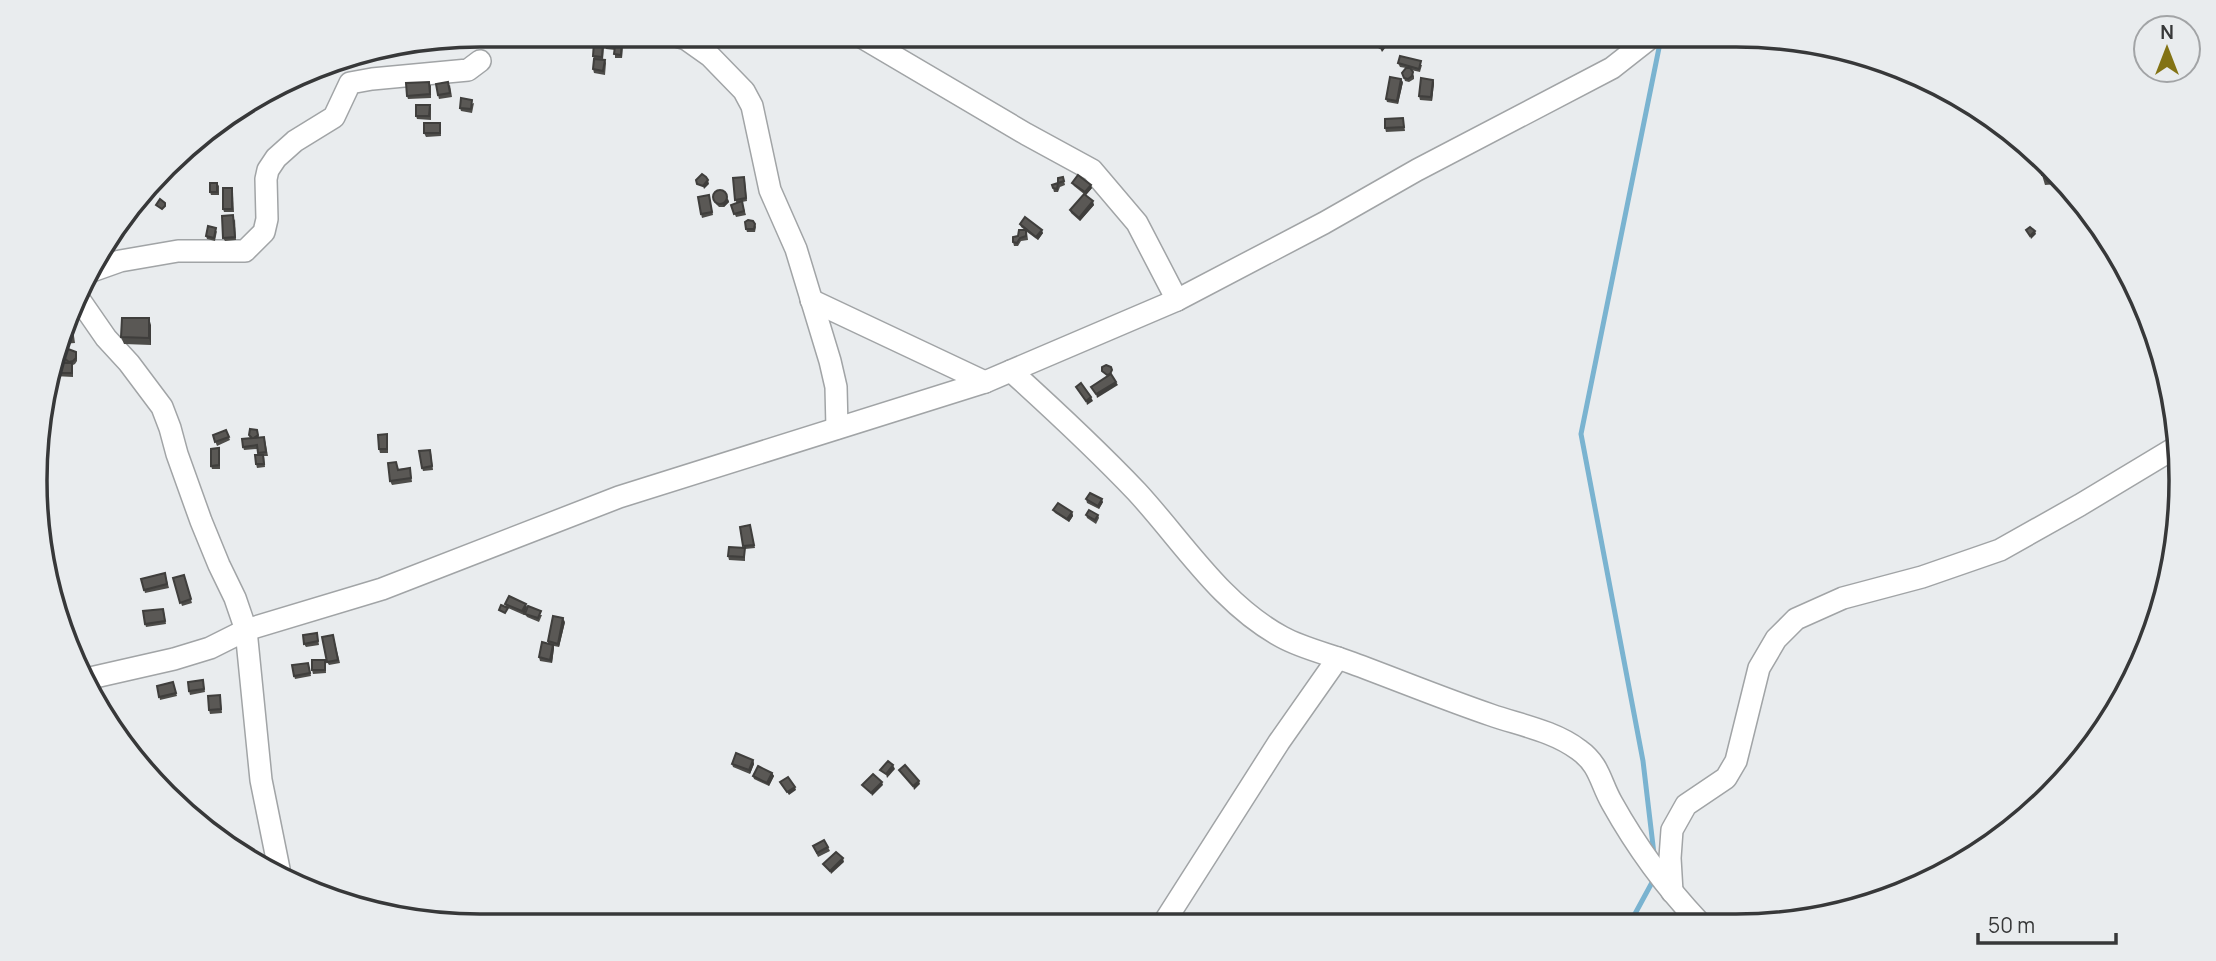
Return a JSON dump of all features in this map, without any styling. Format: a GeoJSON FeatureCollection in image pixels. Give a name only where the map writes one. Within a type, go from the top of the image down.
{"type":"FeatureCollection","features":[{"type":"Feature","properties":{"kind":"street"},"geometry":{"type":"LineString","coordinates":[[700,47],[744,91],[752,106],[770,190],[796,249],[830,361],[836,387],[837,428]]}},
{"type":"Feature","properties":{"kind":"street"},"geometry":{"type":"LineString","coordinates":[[878,47],[1092,170],[1137,223],[1177,300]]}},
{"type":"Feature","properties":{"kind":"street"},"geometry":{"type":"LineString","coordinates":[[95,677],[210,648],[246,631],[383,589],[619,497],[985,382],[1012,371],[1177,300],[1612,68],[1639,47]]}},
{"type":"Feature","properties":{"kind":"street"},"geometry":{"type":"LineString","coordinates":[[104,267],[120,261],[177,251],[245,251],[264,232],[267,219],[268,170],[276,158],[295,141],[334,117],[350,83],[468,70],[480,61]]}},
{"type":"Feature","properties":{"kind":"street"},"geometry":{"type":"LineString","coordinates":[[811,300],[985,382]]}},
{"type":"Feature","properties":{"kind":"street"},"geometry":{"type":"LineString","coordinates":[[84,306],[162,407],[188,486],[219,565],[236,598],[246,631],[261,780],[278,863]]}},
{"type":"Feature","properties":{"kind":"street"},"geometry":{"type":"LineString","coordinates":[[1012,371],[1086,440],[1137,492],[1184,550],[1265,627],[1310,649],[1562,739],[1580,750],[1597,766],[1611,801],[1651,865],[1692,914]]}},
{"type":"Feature","properties":{"kind":"street"},"geometry":{"type":"LineString","coordinates":[[1672,892],[1672,830],[1686,804],[1726,778],[1736,761],[1759,668],[1776,639],[1796,619],[1843,598],[2000,550],[2168,452]]}},
{"type":"Feature","properties":{"kind":"street"},"geometry":{"type":"LineString","coordinates":[[1169,914],[1279,742],[1338,658]]}},
{"type":"Feature","properties":{"kind":"building"},"geometry":{"type":"Polygon","coordinates":[[[594,47],[603,47],[602,57],[593,56],[594,47]]]}},
{"type":"Feature","properties":{"kind":"building"},"geometry":{"type":"Polygon","coordinates":[[[615,47],[621,47],[621,55],[614,54],[615,47]]]}},
{"type":"Feature","properties":{"kind":"building"},"geometry":{"type":"Polygon","coordinates":[[[1400,56],[1421,61],[1419,69],[1398,63],[1400,56]]]}},
{"type":"Feature","properties":{"kind":"building"},"geometry":{"type":"Polygon","coordinates":[[[594,59],[605,60],[603,71],[593,69],[594,59]]]}},
{"type":"Feature","properties":{"kind":"building"},"geometry":{"type":"Polygon","coordinates":[[[1406,68],[1413,72],[1408,79],[1404,78],[1402,73],[1406,68]]]}},
{"type":"Feature","properties":{"kind":"building"},"geometry":{"type":"Polygon","coordinates":[[[1390,77],[1401,79],[1397,101],[1386,99],[1390,77]]]}},
{"type":"Feature","properties":{"kind":"building"},"geometry":{"type":"Polygon","coordinates":[[[1421,78],[1433,80],[1431,97],[1419,96],[1421,78]]]}},
{"type":"Feature","properties":{"kind":"building"},"geometry":{"type":"Polygon","coordinates":[[[429,82],[430,94],[407,96],[406,83],[429,82]]]}},
{"type":"Feature","properties":{"kind":"building"},"geometry":{"type":"Polygon","coordinates":[[[448,82],[450,93],[438,95],[436,84],[448,82]]]}},
{"type":"Feature","properties":{"kind":"building"},"geometry":{"type":"Polygon","coordinates":[[[461,98],[472,100],[471,109],[460,108],[461,98]]]}},
{"type":"Feature","properties":{"kind":"building"},"geometry":{"type":"Polygon","coordinates":[[[416,105],[430,105],[429,116],[416,116],[416,105]]]}},
{"type":"Feature","properties":{"kind":"building"},"geometry":{"type":"Polygon","coordinates":[[[1403,118],[1404,127],[1385,128],[1385,119],[1403,118]]]}},
{"type":"Feature","properties":{"kind":"building"},"geometry":{"type":"Polygon","coordinates":[[[424,123],[440,123],[440,133],[424,133],[424,123]]]}},
{"type":"Feature","properties":{"kind":"building"},"geometry":{"type":"Polygon","coordinates":[[[702,174],[708,180],[703,186],[697,184],[696,180],[702,174]]]}},
{"type":"Feature","properties":{"kind":"building"},"geometry":{"type":"Polygon","coordinates":[[[1078,175],[1091,185],[1085,192],[1072,183],[1078,175]]]}},
{"type":"Feature","properties":{"kind":"building"},"geometry":{"type":"Polygon","coordinates":[[[744,177],[746,198],[735,200],[733,178],[744,177]]]}},
{"type":"Feature","properties":{"kind":"building"},"geometry":{"type":"Polygon","coordinates":[[[210,183],[217,183],[217,192],[210,192],[210,183]]]}},
{"type":"Feature","properties":{"kind":"building"},"geometry":{"type":"Polygon","coordinates":[[[223,188],[232,188],[232,209],[223,209],[223,188]]]}},
{"type":"Feature","properties":{"kind":"building"},"geometry":{"type":"Polygon","coordinates":[[[720,190],[725,192],[725,202],[720,204],[715,202],[713,197],[715,192],[720,190]]]}},
{"type":"Feature","properties":{"kind":"building"},"geometry":{"type":"Polygon","coordinates":[[[1084,194],[1093,201],[1079,218],[1070,210],[1084,194]]]}},
{"type":"Feature","properties":{"kind":"building"},"geometry":{"type":"Polygon","coordinates":[[[709,195],[712,212],[701,214],[698,197],[709,195]]]}},
{"type":"Feature","properties":{"kind":"building"},"geometry":{"type":"Polygon","coordinates":[[[160,199],[165,203],[162,209],[156,205],[160,199]]]}},
{"type":"Feature","properties":{"kind":"building"},"geometry":{"type":"Polygon","coordinates":[[[742,201],[744,211],[734,214],[731,205],[742,201]]]}},
{"type":"Feature","properties":{"kind":"building"},"geometry":{"type":"Polygon","coordinates":[[[233,215],[235,237],[223,238],[222,216],[233,215]]]}},
{"type":"Feature","properties":{"kind":"building"},"geometry":{"type":"Polygon","coordinates":[[[1025,217],[1042,230],[1036,237],[1020,224],[1025,217]]]}},
{"type":"Feature","properties":{"kind":"building"},"geometry":{"type":"Polygon","coordinates":[[[748,220],[755,224],[754,229],[746,229],[745,222],[748,220]]]}},
{"type":"Feature","properties":{"kind":"building"},"geometry":{"type":"Polygon","coordinates":[[[208,226],[216,228],[214,238],[206,236],[208,226]]]}},
{"type":"Feature","properties":{"kind":"building"},"geometry":{"type":"Polygon","coordinates":[[[2030,227],[2035,231],[2030,236],[2026,230],[2030,227]]]}},
{"type":"Feature","properties":{"kind":"building"},"geometry":{"type":"Polygon","coordinates":[[[1019,230],[1026,230],[1026,236],[1020,238],[1017,243],[1013,242],[1013,237],[1018,236],[1019,230]]]}},
{"type":"Feature","properties":{"kind":"building"},"geometry":{"type":"Polygon","coordinates":[[[122,318],[149,318],[149,338],[121,337],[122,318]]]}},
{"type":"Feature","properties":{"kind":"building"},"geometry":{"type":"Polygon","coordinates":[[[67,350],[76,352],[73,361],[65,359],[67,350]]]}},
{"type":"Feature","properties":{"kind":"building"},"geometry":{"type":"Polygon","coordinates":[[[63,363],[72,363],[72,373],[61,373],[63,363]]]}},
{"type":"Feature","properties":{"kind":"building"},"geometry":{"type":"Polygon","coordinates":[[[1106,365],[1112,370],[1107,375],[1102,371],[1102,367],[1106,365]]]}},
{"type":"Feature","properties":{"kind":"building"},"geometry":{"type":"Polygon","coordinates":[[[1111,374],[1116,382],[1096,394],[1091,387],[1111,374]]]}},
{"type":"Feature","properties":{"kind":"building"},"geometry":{"type":"Polygon","coordinates":[[[1081,383],[1091,397],[1086,401],[1076,387],[1081,383]]]}},
{"type":"Feature","properties":{"kind":"building"},"geometry":{"type":"Polygon","coordinates":[[[250,429],[257,430],[258,435],[254,438],[264,437],[266,452],[258,453],[257,445],[243,447],[242,439],[252,438],[249,435],[250,429]]]}},
{"type":"Feature","properties":{"kind":"building"},"geometry":{"type":"Polygon","coordinates":[[[226,430],[229,437],[215,442],[213,435],[226,430]]]}},
{"type":"Feature","properties":{"kind":"building"},"geometry":{"type":"Polygon","coordinates":[[[387,434],[387,449],[379,449],[378,435],[387,434]]]}},
{"type":"Feature","properties":{"kind":"building"},"geometry":{"type":"Polygon","coordinates":[[[219,448],[219,465],[211,466],[211,449],[219,448]]]}},
{"type":"Feature","properties":{"kind":"building"},"geometry":{"type":"Polygon","coordinates":[[[430,450],[432,466],[422,468],[419,451],[430,450]]]}},
{"type":"Feature","properties":{"kind":"building"},"geometry":{"type":"Polygon","coordinates":[[[255,455],[263,455],[264,464],[256,464],[255,455]]]}},
{"type":"Feature","properties":{"kind":"building"},"geometry":{"type":"Polygon","coordinates":[[[396,462],[398,470],[410,468],[411,478],[390,481],[388,463],[396,462]]]}},
{"type":"Feature","properties":{"kind":"building"},"geometry":{"type":"Polygon","coordinates":[[[1090,493],[1102,499],[1098,506],[1086,499],[1090,493]]]}},
{"type":"Feature","properties":{"kind":"building"},"geometry":{"type":"Polygon","coordinates":[[[1058,503],[1072,512],[1067,519],[1053,510],[1058,503]]]}},
{"type":"Feature","properties":{"kind":"building"},"geometry":{"type":"Polygon","coordinates":[[[1089,510],[1098,515],[1095,520],[1086,515],[1089,510]]]}},
{"type":"Feature","properties":{"kind":"building"},"geometry":{"type":"Polygon","coordinates":[[[750,525],[754,545],[743,546],[740,527],[750,525]]]}},
{"type":"Feature","properties":{"kind":"building"},"geometry":{"type":"Polygon","coordinates":[[[729,547],[745,548],[744,557],[728,556],[729,547]]]}},
{"type":"Feature","properties":{"kind":"building"},"geometry":{"type":"Polygon","coordinates":[[[165,573],[167,584],[144,590],[141,579],[165,573]]]}},
{"type":"Feature","properties":{"kind":"building"},"geometry":{"type":"Polygon","coordinates":[[[184,575],[191,599],[180,603],[173,578],[184,575]]]}},
{"type":"Feature","properties":{"kind":"building"},"geometry":{"type":"Polygon","coordinates":[[[509,596],[526,604],[522,611],[505,604],[509,596]]]}},
{"type":"Feature","properties":{"kind":"building"},"geometry":{"type":"Polygon","coordinates":[[[501,605],[508,608],[505,613],[499,610],[501,605]]]}},
{"type":"Feature","properties":{"kind":"building"},"geometry":{"type":"Polygon","coordinates":[[[528,606],[541,611],[538,618],[525,614],[528,606]]]}},
{"type":"Feature","properties":{"kind":"building"},"geometry":{"type":"Polygon","coordinates":[[[163,609],[165,621],[145,624],[143,611],[163,609]]]}},
{"type":"Feature","properties":{"kind":"building"},"geometry":{"type":"Polygon","coordinates":[[[553,616],[563,618],[558,644],[548,641],[553,616]]]}},
{"type":"Feature","properties":{"kind":"building"},"geometry":{"type":"Polygon","coordinates":[[[317,633],[318,641],[304,644],[303,635],[317,633]]]}},
{"type":"Feature","properties":{"kind":"building"},"geometry":{"type":"Polygon","coordinates":[[[333,635],[338,660],[327,662],[322,637],[333,635]]]}},
{"type":"Feature","properties":{"kind":"building"},"geometry":{"type":"Polygon","coordinates":[[[542,642],[553,645],[550,660],[539,657],[542,642]]]}},
{"type":"Feature","properties":{"kind":"building"},"geometry":{"type":"Polygon","coordinates":[[[312,660],[325,660],[325,670],[312,670],[312,660]]]}},
{"type":"Feature","properties":{"kind":"building"},"geometry":{"type":"Polygon","coordinates":[[[308,663],[310,673],[294,676],[292,665],[308,663]]]}},
{"type":"Feature","properties":{"kind":"building"},"geometry":{"type":"Polygon","coordinates":[[[203,680],[204,689],[189,691],[188,682],[203,680]]]}},
{"type":"Feature","properties":{"kind":"building"},"geometry":{"type":"Polygon","coordinates":[[[173,682],[176,693],[159,697],[157,686],[173,682]]]}},
{"type":"Feature","properties":{"kind":"building"},"geometry":{"type":"Polygon","coordinates":[[[220,695],[221,709],[209,710],[208,696],[220,695]]]}},
{"type":"Feature","properties":{"kind":"building"},"geometry":{"type":"Polygon","coordinates":[[[736,753],[753,760],[749,770],[732,764],[736,753]]]}},
{"type":"Feature","properties":{"kind":"building"},"geometry":{"type":"Polygon","coordinates":[[[888,761],[893,765],[886,774],[880,770],[888,761]]]}},
{"type":"Feature","properties":{"kind":"building"},"geometry":{"type":"Polygon","coordinates":[[[905,765],[919,781],[913,786],[899,770],[905,765]]]}},
{"type":"Feature","properties":{"kind":"building"},"geometry":{"type":"Polygon","coordinates":[[[758,766],[772,773],[767,783],[753,776],[758,766]]]}},
{"type":"Feature","properties":{"kind":"building"},"geometry":{"type":"Polygon","coordinates":[[[873,774],[882,782],[871,793],[862,785],[873,774]]]}},
{"type":"Feature","properties":{"kind":"building"},"geometry":{"type":"Polygon","coordinates":[[[788,777],[795,787],[787,792],[780,782],[788,777]]]}},
{"type":"Feature","properties":{"kind":"building"},"geometry":{"type":"Polygon","coordinates":[[[824,840],[828,847],[817,853],[813,846],[824,840]]]}},
{"type":"Feature","properties":{"kind":"building"},"geometry":{"type":"Polygon","coordinates":[[[836,852],[843,858],[830,871],[823,864],[836,852]]]}},
{"type":"Feature","properties":{"kind":"waterway"},"geometry":{"type":"LineString","coordinates":[[1654,854],[1643,761],[1581,434],[1659,47]]}},
{"type":"Feature","properties":{"kind":"waterway"},"geometry":{"type":"LineString","coordinates":[[1635,914],[1655,877]]}}]}
